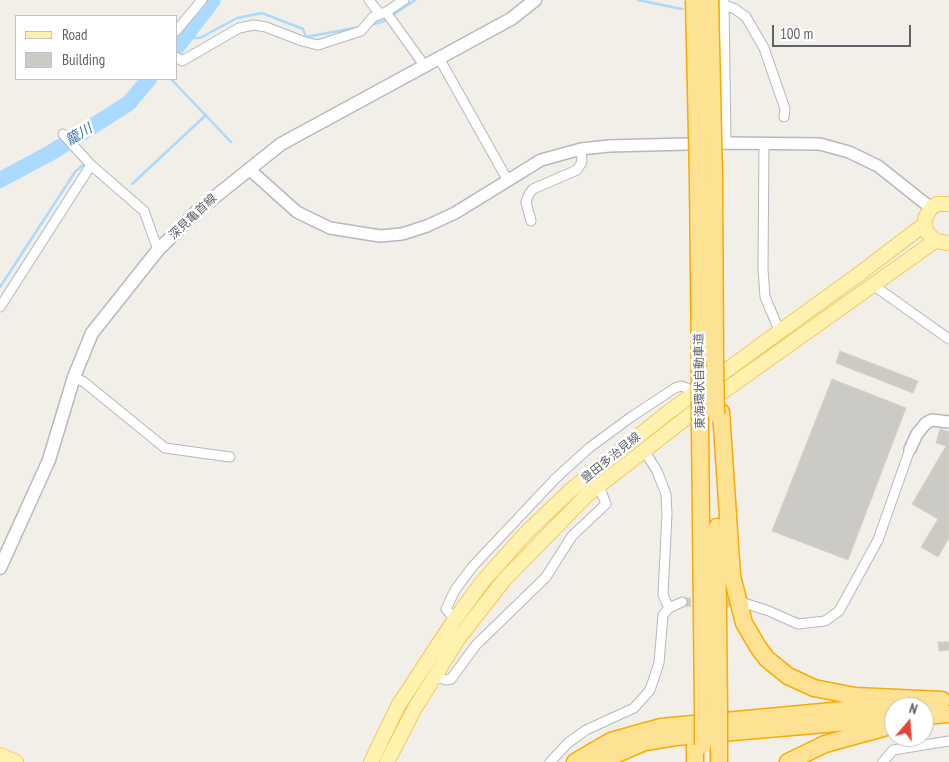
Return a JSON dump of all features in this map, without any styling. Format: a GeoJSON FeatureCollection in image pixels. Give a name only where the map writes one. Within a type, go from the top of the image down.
{"type":"FeatureCollection","features":[{"type":"Feature","properties":{"kind":"highway","name":"東海環状自動車道"},"geometry":{"type":"LineString","coordinates":[[694,0],[719,413],[706,712]]}},
{"type":"Feature","properties":{"kind":"highway","name":"東海環状自動車道"},"geometry":{"type":"LineString","coordinates":[[703,762],[706,745],[706,712],[700,371],[706,180],[720,2]]}},
{"type":"Feature","properties":{"kind":"highway"},"geometry":{"type":"LineString","coordinates":[[719,413],[732,576],[744,623],[758,647],[788,676],[814,688],[855,696],[946,707]]}},
{"type":"Feature","properties":{"kind":"highway"},"geometry":{"type":"LineString","coordinates":[[934,712],[946,707]]}},
{"type":"Feature","properties":{"kind":"highway"},"geometry":{"type":"LineString","coordinates":[[575,762],[611,741],[661,727],[946,707]]}},
{"type":"Feature","properties":{"kind":"highway"},"geometry":{"type":"LineString","coordinates":[[598,762],[637,745],[668,738],[884,719]]}},
{"type":"Feature","properties":{"kind":"highway"},"geometry":{"type":"LineString","coordinates":[[788,762],[825,744],[884,728]]}},
{"type":"Feature","properties":{"kind":"highway","name":"東海環状自動車道"},"geometry":{"type":"LineString","coordinates":[[706,745],[719,762]]}},
{"type":"Feature","properties":{"kind":"highway"},"geometry":{"type":"LineString","coordinates":[[695,762],[706,745]]}},
{"type":"Feature","properties":{"kind":"main road","name":"深見亀首線"},"geometry":{"type":"LineString","coordinates":[[0,568],[49,460],[74,377],[92,333],[158,250],[196,212],[290,139],[518,14],[535,0]]}},
{"type":"Feature","properties":{"kind":"main road"},"geometry":{"type":"LineString","coordinates":[[925,224],[925,218],[931,208],[937,204],[949,204]]}},
{"type":"Feature","properties":{"kind":"main road","name":"豊田多治見線"},"geometry":{"type":"LineString","coordinates":[[371,762],[398,706],[455,619],[504,557],[560,501],[613,455],[925,224],[926,231],[942,242],[873,285],[644,450],[599,486],[556,525],[504,580],[458,639],[434,677],[387,762]]}},
{"type":"Feature","properties":{"kind":"main road"},"geometry":{"type":"LineString","coordinates":[[0,755],[16,762]]}},
{"type":"Feature","properties":{"kind":"street"},"geometry":{"type":"LineString","coordinates":[[178,28],[202,0]]}},
{"type":"Feature","properties":{"kind":"street"},"geometry":{"type":"LineString","coordinates":[[369,0],[384,15],[424,65]]}},
{"type":"Feature","properties":{"kind":"street"},"geometry":{"type":"LineString","coordinates":[[179,59],[239,28],[254,25],[266,27],[302,41],[318,44],[361,31],[404,0]]}},
{"type":"Feature","properties":{"kind":"street"},"geometry":{"type":"LineString","coordinates":[[726,143],[720,2],[746,17],[764,48],[784,109],[784,117]]}},
{"type":"Feature","properties":{"kind":"street"},"geometry":{"type":"LineString","coordinates":[[440,58],[507,179]]}},
{"type":"Feature","properties":{"kind":"street"},"geometry":{"type":"LineString","coordinates":[[64,135],[91,165],[144,211],[158,250]]}},
{"type":"Feature","properties":{"kind":"street"},"geometry":{"type":"LineString","coordinates":[[249,169],[296,212],[330,228],[380,236],[402,234],[427,226],[455,213],[507,179],[541,160],[581,148],[726,143],[820,144],[849,152],[878,166],[931,208]]}},
{"type":"Feature","properties":{"kind":"street"},"geometry":{"type":"LineString","coordinates":[[764,143],[763,269],[765,297],[780,332]]}},
{"type":"Feature","properties":{"kind":"street"},"geometry":{"type":"LineString","coordinates":[[531,221],[526,202],[529,194],[533,189],[577,170],[582,162],[581,148]]}},
{"type":"Feature","properties":{"kind":"street"},"geometry":{"type":"LineString","coordinates":[[0,307],[91,165]]}},
{"type":"Feature","properties":{"kind":"street"},"geometry":{"type":"LineString","coordinates":[[873,285],[949,339]]}},
{"type":"Feature","properties":{"kind":"street"},"geometry":{"type":"LineString","coordinates":[[74,377],[84,382],[164,448],[230,457]]}},
{"type":"Feature","properties":{"kind":"street"},"geometry":{"type":"LineString","coordinates":[[455,619],[446,608],[455,590],[473,566],[556,478],[624,422],[676,388],[681,386],[687,388],[692,396]]}},
{"type":"Feature","properties":{"kind":"street"},"geometry":{"type":"LineString","coordinates":[[744,603],[769,611],[798,624],[809,625],[825,621],[839,611],[878,540],[917,434],[926,423],[932,420],[949,422]]}},
{"type":"Feature","properties":{"kind":"street"},"geometry":{"type":"LineString","coordinates":[[644,450],[657,471],[666,494],[667,514],[663,595],[668,608]]}},
{"type":"Feature","properties":{"kind":"street"},"geometry":{"type":"LineString","coordinates":[[434,677],[446,680],[451,678],[476,645],[546,578],[572,536],[606,504],[599,486]]}},
{"type":"Feature","properties":{"kind":"street"},"geometry":{"type":"LineString","coordinates":[[550,762],[568,743],[586,730],[634,708],[650,690],[659,663],[661,620],[668,608],[682,602]]}},
{"type":"Feature","properties":{"kind":"street"},"geometry":{"type":"LineString","coordinates":[[883,762],[893,750],[949,741]]}},
{"type":"Feature","properties":{"kind":"building"},"geometry":{"type":"Polygon","coordinates":[[[840,351],[918,381],[913,393],[836,363],[840,351]]]}},
{"type":"Feature","properties":{"kind":"building"},"geometry":{"type":"Polygon","coordinates":[[[832,379],[906,408],[848,560],[772,531],[832,379]]]}},
{"type":"Feature","properties":{"kind":"building"},"geometry":{"type":"Polygon","coordinates":[[[940,429],[949,432],[949,538],[938,557],[921,547],[938,519],[912,504],[946,446],[936,443],[940,429]]]}},
{"type":"Feature","properties":{"kind":"building"},"geometry":{"type":"Polygon","coordinates":[[[938,642],[949,642],[949,650],[939,651],[938,642]]]}},
{"type":"Feature","properties":{"kind":"waterway","name":"籠川"},"geometry":{"type":"LineString","coordinates":[[178,45],[213,0]]}},
{"type":"Feature","properties":{"kind":"waterway"},"geometry":{"type":"LineString","coordinates":[[371,25],[384,21],[415,0]]}},
{"type":"Feature","properties":{"kind":"waterway"},"geometry":{"type":"LineString","coordinates":[[638,0],[682,9]]}},
{"type":"Feature","properties":{"kind":"waterway"},"geometry":{"type":"LineString","coordinates":[[185,38],[200,38],[237,18],[262,13],[303,29],[306,37],[360,27]]}},
{"type":"Feature","properties":{"kind":"waterway","name":"籠川"},"geometry":{"type":"LineString","coordinates":[[0,180],[52,152],[129,103],[148,80]]}},
{"type":"Feature","properties":{"kind":"waterway"},"geometry":{"type":"LineString","coordinates":[[172,80],[231,142]]}},
{"type":"Feature","properties":{"kind":"waterway"},"geometry":{"type":"LineString","coordinates":[[132,184],[206,115]]}},
{"type":"Feature","properties":{"kind":"waterway"},"geometry":{"type":"LineString","coordinates":[[0,287],[75,172],[84,164]]}},
{"type":"Feature","properties":{"kind":"tunnel"},"geometry":{"type":"LineString","coordinates":[[682,602],[741,603]]}}]}
